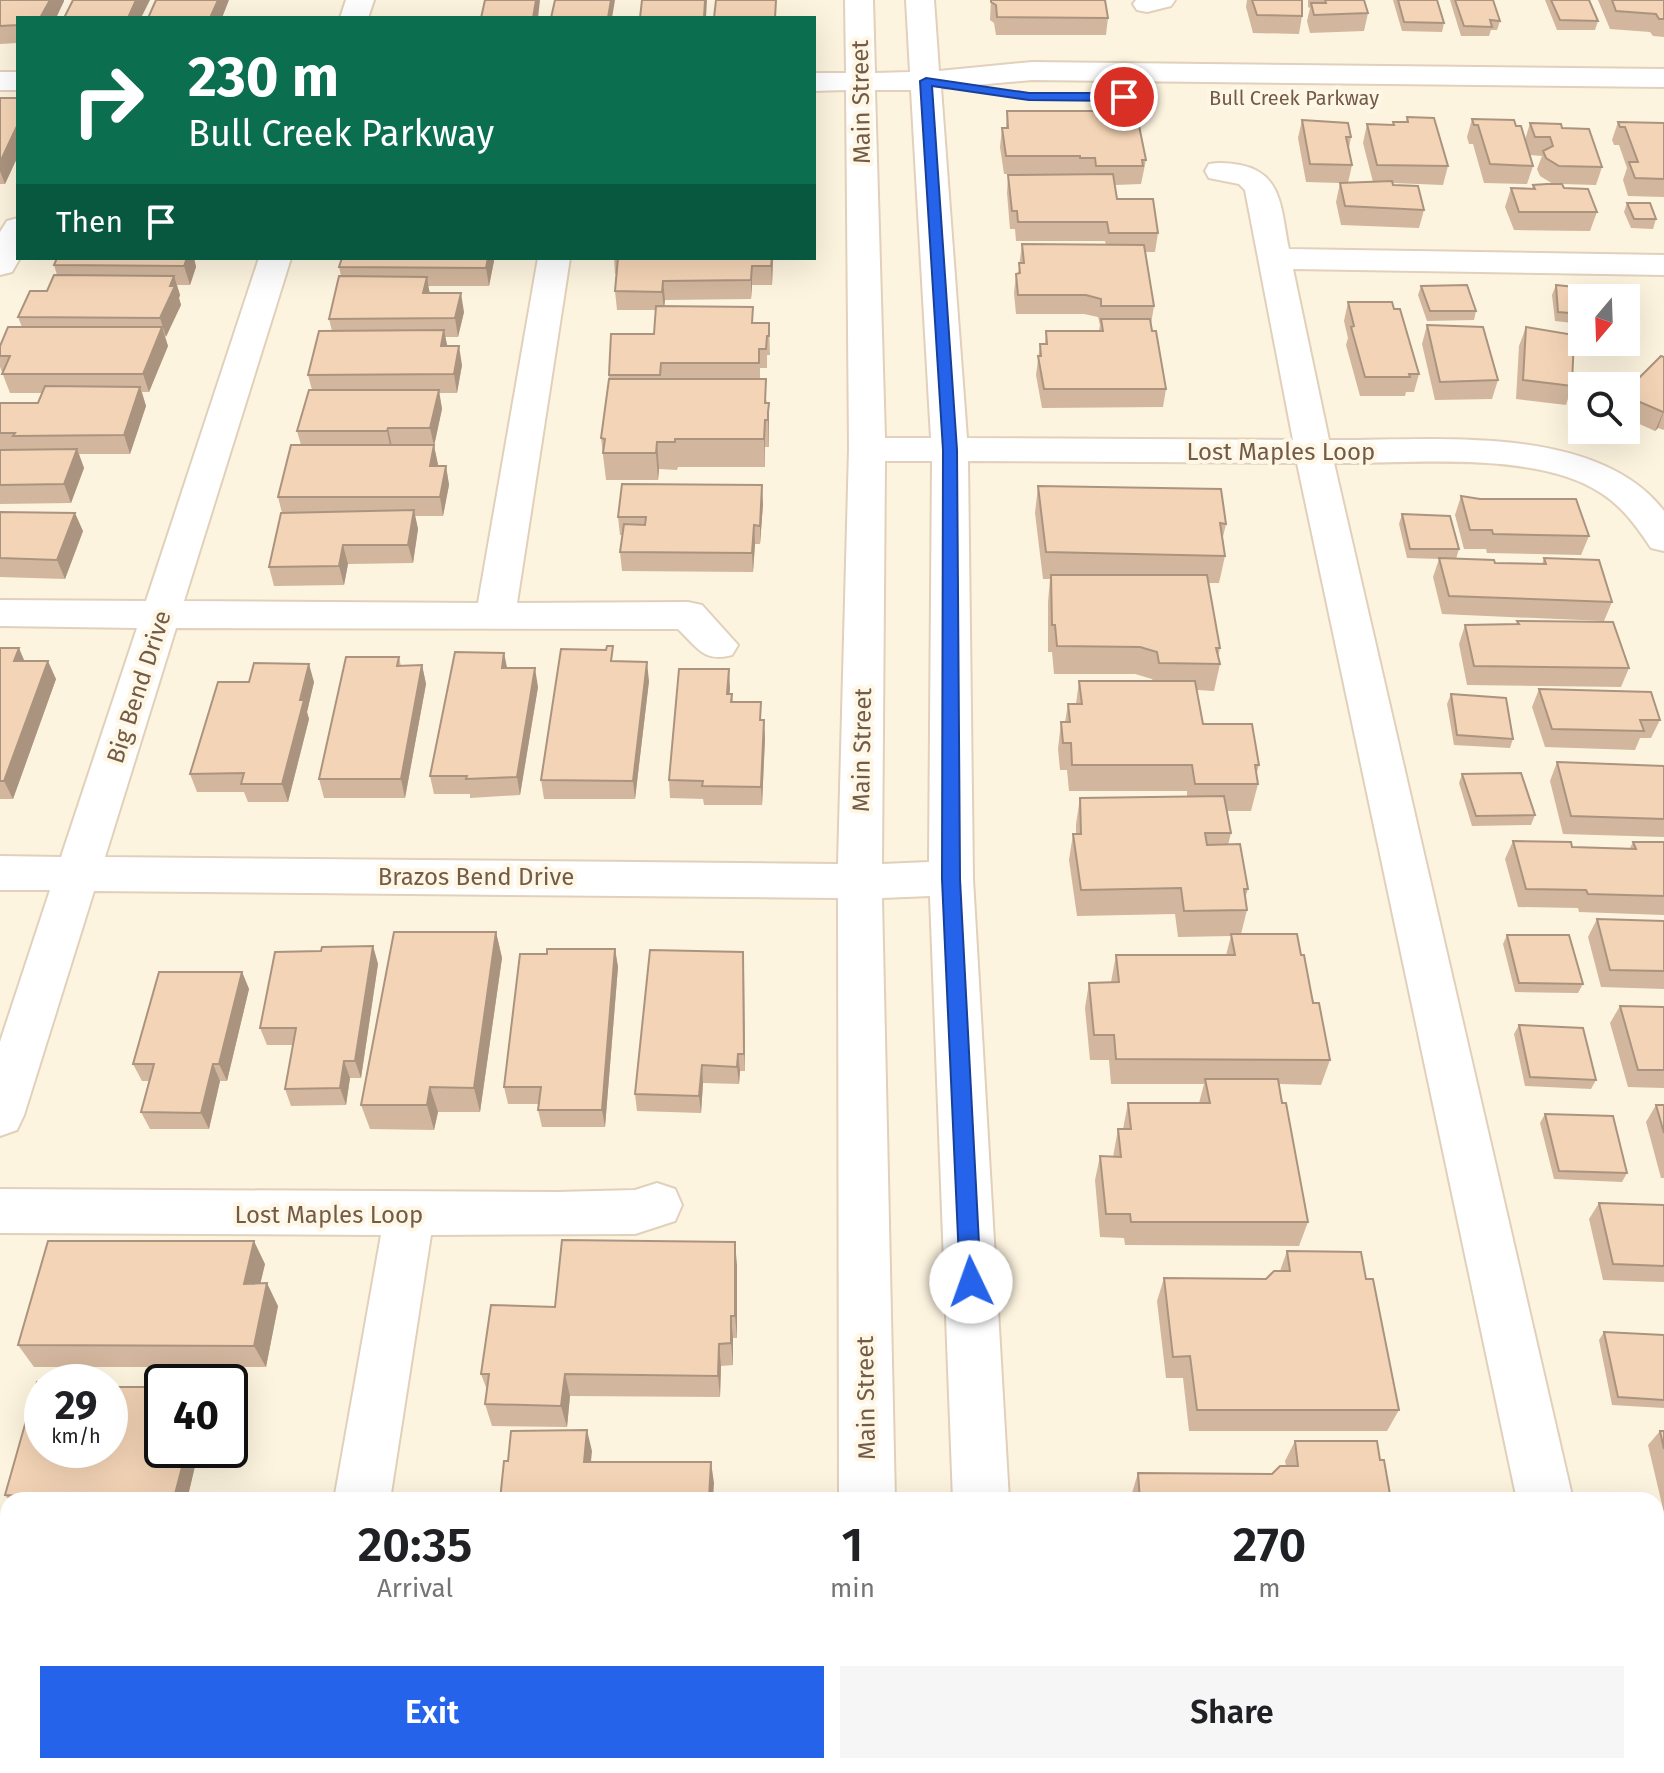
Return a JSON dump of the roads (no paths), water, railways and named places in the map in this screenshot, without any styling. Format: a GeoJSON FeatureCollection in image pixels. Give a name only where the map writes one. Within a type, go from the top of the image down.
{"type":"FeatureCollection","features":[{"type":"Feature","properties":{"kind":"street","name":"Main Street"},"geometry":{"type":"LineString","coordinates":[[859,0],[867,449],[860,881],[867,1492]]}},
{"type":"Feature","properties":{"kind":"street"},"geometry":{"type":"LineString","coordinates":[[920,0],[950,450],[951,879],[981,1492]]}},
{"type":"Feature","properties":{"kind":"street","name":"Bull Creek Parkway"},"geometry":{"type":"LineString","coordinates":[[816,82],[926,81],[1032,71],[1664,78]]}},
{"type":"Feature","properties":{"kind":"street","name":"Bull Creek Parkway"},"geometry":{"type":"LineString","coordinates":[[926,81],[1029,96],[1664,101]]}},
{"type":"Feature","properties":{"kind":"street"},"geometry":{"type":"LineString","coordinates":[[1220,171],[1249,176],[1260,188],[1313,453],[1543,1492]]}},
{"type":"Feature","properties":{"kind":"street"},"geometry":{"type":"LineString","coordinates":[[0,265],[16,230]]}},
{"type":"Feature","properties":{"kind":"street"},"geometry":{"type":"LineString","coordinates":[[1275,259],[1664,265]]}},
{"type":"Feature","properties":{"kind":"street","name":"Big Bend Drive"},"geometry":{"type":"LineString","coordinates":[[0,1115],[274,260]]}},
{"type":"Feature","properties":{"kind":"street"},"geometry":{"type":"LineString","coordinates":[[495,617],[554,260]]}},
{"type":"Feature","properties":{"kind":"street","name":"Lost Maples Loop"},"geometry":{"type":"LineString","coordinates":[[867,449],[1509,453],[1567,463],[1611,479],[1646,510],[1664,539]]}},
{"type":"Feature","properties":{"kind":"street"},"geometry":{"type":"LineString","coordinates":[[0,613],[495,617],[688,615],[706,629],[718,645]]}},
{"type":"Feature","properties":{"kind":"street","name":"Brazos Bend Drive"},"geometry":{"type":"LineString","coordinates":[[0,873],[860,881],[951,879]]}},
{"type":"Feature","properties":{"kind":"street","name":"Lost Maples Loop"},"geometry":{"type":"LineString","coordinates":[[0,1211],[409,1216],[635,1212],[657,1205]]}},
{"type":"Feature","properties":{"kind":"street"},"geometry":{"type":"LineString","coordinates":[[363,1492],[409,1216]]}}]}
